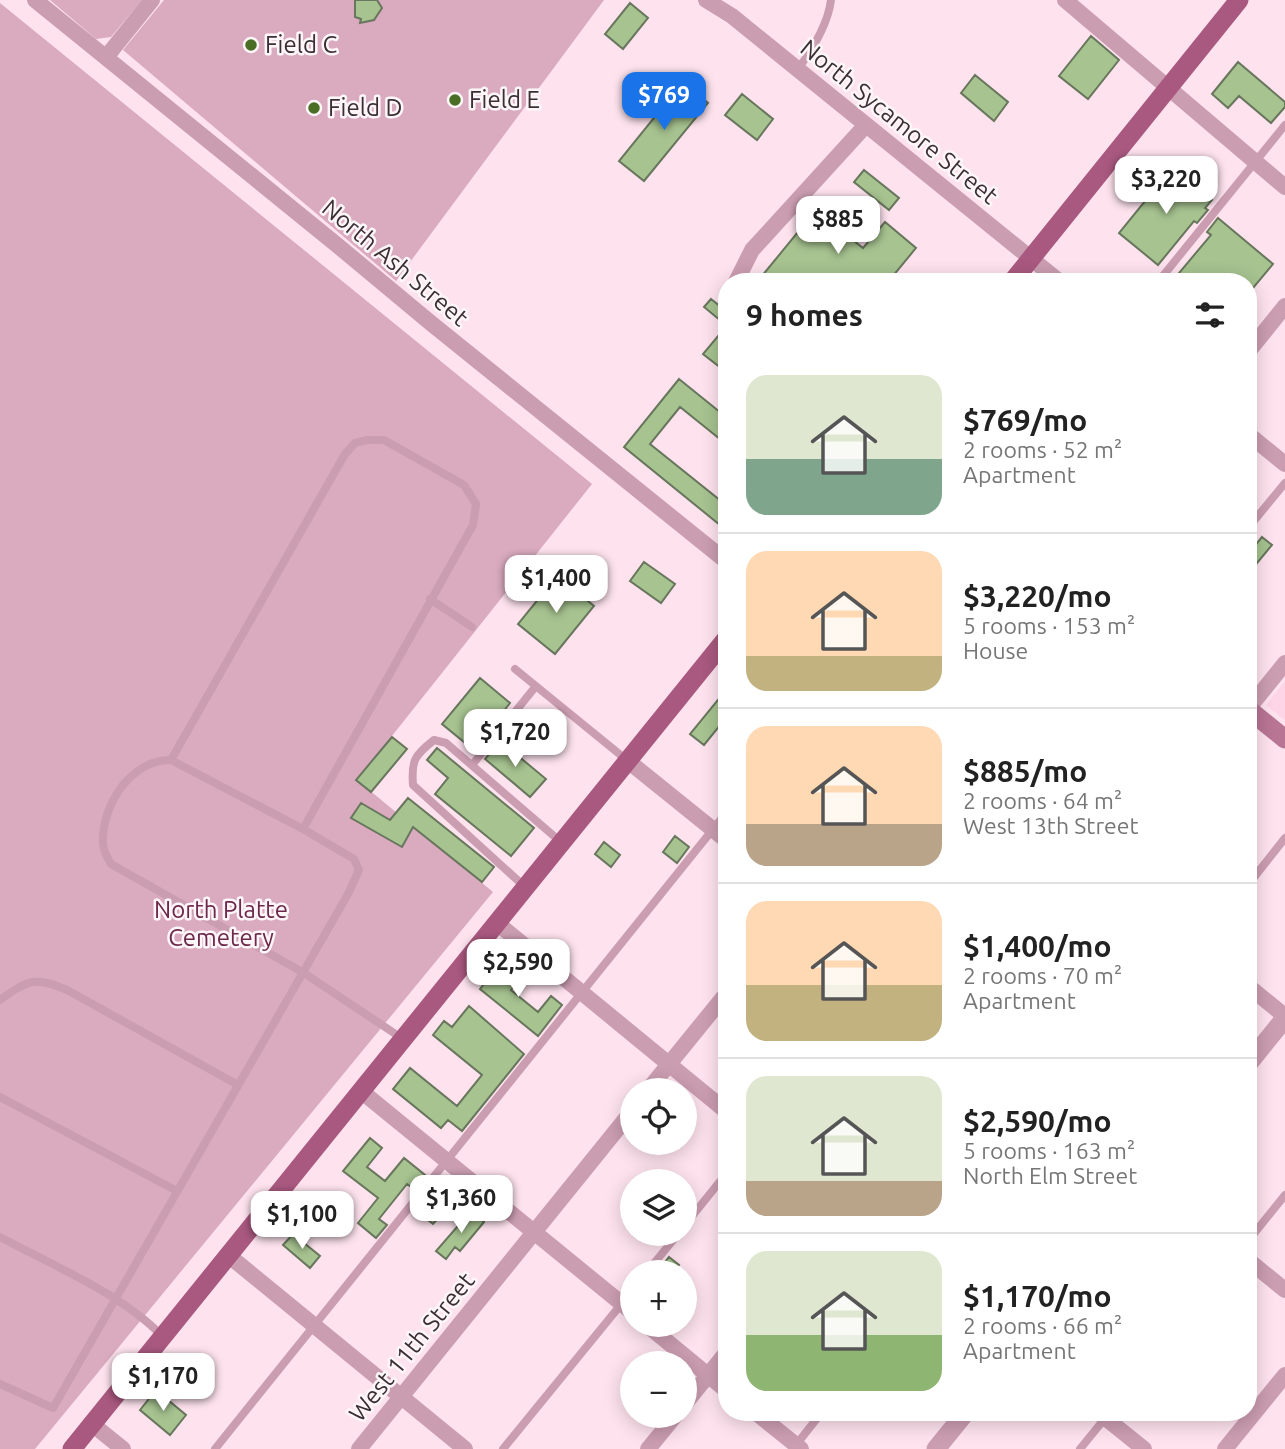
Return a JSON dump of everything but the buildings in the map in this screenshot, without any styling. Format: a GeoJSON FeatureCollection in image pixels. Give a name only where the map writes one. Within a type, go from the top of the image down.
{"type":"FeatureCollection","features":[{"type":"Feature","properties":{"kind":"main road"},"geometry":{"type":"LineString","coordinates":[[1019,273],[1239,0]]}},
{"type":"Feature","properties":{"kind":"main road"},"geometry":{"type":"LineString","coordinates":[[72,1449],[718,649]]}},
{"type":"Feature","properties":{"kind":"main road"},"geometry":{"type":"LineString","coordinates":[[1257,716],[1285,739]]}},
{"type":"Feature","properties":{"kind":"street","name":"North Ash Street"},"geometry":{"type":"LineString","coordinates":[[35,0],[718,555]]}},
{"type":"Feature","properties":{"kind":"street"},"geometry":{"type":"LineString","coordinates":[[107,56],[152,0]]}},
{"type":"Feature","properties":{"kind":"street","name":"North Sycamore Street"},"geometry":{"type":"LineString","coordinates":[[706,0],[732,16],[1049,273]]}},
{"type":"Feature","properties":{"kind":"street"},"geometry":{"type":"LineString","coordinates":[[1065,0],[1285,187]]}},
{"type":"Feature","properties":{"kind":"street"},"geometry":{"type":"LineString","coordinates":[[740,273],[752,250],[866,125]]}},
{"type":"Feature","properties":{"kind":"street"},"geometry":{"type":"LineString","coordinates":[[1257,341],[1285,306]]}},
{"type":"Feature","properties":{"kind":"street"},"geometry":{"type":"LineString","coordinates":[[1257,441],[1285,464]]}},
{"type":"Feature","properties":{"kind":"street"},"geometry":{"type":"LineString","coordinates":[[1257,698],[1285,663]]}},
{"type":"Feature","properties":{"kind":"street"},"geometry":{"type":"LineString","coordinates":[[628,761],[718,834]]}},
{"type":"Feature","properties":{"kind":"street"},"geometry":{"type":"LineString","coordinates":[[497,923],[718,1104]]}},
{"type":"Feature","properties":{"kind":"street"},"geometry":{"type":"LineString","coordinates":[[1257,994],[1285,1017],[1257,1053]]}},
{"type":"Feature","properties":{"kind":"street"},"geometry":{"type":"LineString","coordinates":[[659,1078],[718,1004]]}},
{"type":"Feature","properties":{"kind":"street"},"geometry":{"type":"LineString","coordinates":[[361,1091],[534,1232],[620,1296]]}},
{"type":"Feature","properties":{"kind":"street","name":"West 11th Street"},"geometry":{"type":"LineString","coordinates":[[359,1449],[620,1126]]}},
{"type":"Feature","properties":{"kind":"street"},"geometry":{"type":"LineString","coordinates":[[228,1255],[465,1449]]}},
{"type":"Feature","properties":{"kind":"street"},"geometry":{"type":"LineString","coordinates":[[1257,1267],[1285,1290]]}},
{"type":"Feature","properties":{"kind":"street"},"geometry":{"type":"LineString","coordinates":[[662,1337],[718,1383]]}},
{"type":"Feature","properties":{"kind":"street"},"geometry":{"type":"LineString","coordinates":[[697,1389],[718,1363]]}},
{"type":"Feature","properties":{"kind":"street"},"geometry":{"type":"LineString","coordinates":[[1257,1410],[1285,1375]]}},
{"type":"Feature","properties":{"kind":"street"},"geometry":{"type":"LineString","coordinates":[[766,1421],[797,1448]]}},
{"type":"Feature","properties":{"kind":"street"},"geometry":{"type":"LineString","coordinates":[[936,1449],[959,1421]]}},
{"type":"Feature","properties":{"kind":"street"},"geometry":{"type":"LineString","coordinates":[[1112,1421],[1143,1449]]}},
{"type":"Feature","properties":{"kind":"street"},"geometry":{"type":"LineString","coordinates":[[1225,1449],[1248,1421]]}},
{"type":"Feature","properties":{"kind":"street"},"geometry":{"type":"LineString","coordinates":[[92,1424],[123,1449]]}},
{"type":"Feature","properties":{"kind":"street"},"geometry":{"type":"LineString","coordinates":[[648,1449],[665,1428]]}},
{"type":"Feature","properties":{"kind":"lane"},"geometry":{"type":"LineString","coordinates":[[798,69],[823,26],[831,0]]}},
{"type":"Feature","properties":{"kind":"lane"},"geometry":{"type":"LineString","coordinates":[[1165,273],[1285,125]]}},
{"type":"Feature","properties":{"kind":"lane"},"geometry":{"type":"LineString","coordinates":[[171,760],[345,454],[355,443],[384,440],[464,485],[476,504],[473,525],[303,829]]}},
{"type":"Feature","properties":{"kind":"lane"},"geometry":{"type":"LineString","coordinates":[[1257,517],[1285,482]]}},
{"type":"Feature","properties":{"kind":"lane"},"geometry":{"type":"LineString","coordinates":[[430,599],[472,627]]}},
{"type":"Feature","properties":{"kind":"lane"},"geometry":{"type":"LineString","coordinates":[[515,669],[628,761]]}},
{"type":"Feature","properties":{"kind":"lane"},"geometry":{"type":"LineString","coordinates":[[472,765],[536,686]]}},
{"type":"Feature","properties":{"kind":"lane"},"geometry":{"type":"LineString","coordinates":[[526,887],[413,785],[411,766],[419,752],[434,740],[446,743],[562,842]]}},
{"type":"Feature","properties":{"kind":"lane"},"geometry":{"type":"LineString","coordinates":[[0,1384],[52,1408],[117,1300],[177,1191],[303,973],[348,894],[359,870],[354,859],[303,829],[171,760],[157,760],[132,775],[114,797],[105,820],[102,846],[111,864],[303,973],[403,1039]]}},
{"type":"Feature","properties":{"kind":"lane"},"geometry":{"type":"LineString","coordinates":[[215,1449],[718,823]]}},
{"type":"Feature","properties":{"kind":"lane"},"geometry":{"type":"LineString","coordinates":[[1257,874],[1285,838]]}},
{"type":"Feature","properties":{"kind":"lane"},"geometry":{"type":"LineString","coordinates":[[0,1000],[20,985],[44,980],[69,991],[238,1085]]}},
{"type":"Feature","properties":{"kind":"lane"},"geometry":{"type":"LineString","coordinates":[[0,1097],[177,1191]]}},
{"type":"Feature","properties":{"kind":"lane"},"geometry":{"type":"LineString","coordinates":[[697,1210],[718,1184]]}},
{"type":"Feature","properties":{"kind":"lane"},"geometry":{"type":"LineString","coordinates":[[1257,1230],[1285,1195]]}},
{"type":"Feature","properties":{"kind":"lane"},"geometry":{"type":"LineString","coordinates":[[0,1237],[117,1300],[146,1319],[162,1336]]}},
{"type":"Feature","properties":{"kind":"lane"},"geometry":{"type":"LineString","coordinates":[[657,1260],[668,1246]]}},
{"type":"Feature","properties":{"kind":"lane"},"geometry":{"type":"LineString","coordinates":[[503,1449],[620,1311]]}},
{"type":"Feature","properties":{"kind":"lane"},"geometry":{"type":"LineString","coordinates":[[797,1448],[816,1421]]}},
{"type":"Feature","properties":{"kind":"lane"},"geometry":{"type":"LineString","coordinates":[[1080,1449],[1099,1421]]}},
{"type":"Feature","properties":{"kind":"shaded area"},"geometry":{"type":"Polygon","coordinates":[[[1285,681],[1285,720],[1266,705],[1285,681]]]}},
{"type":"Feature","properties":{"kind":"green space"},"geometry":{"type":"Polygon","coordinates":[[[50,0],[142,0],[111,37],[96,39],[50,0]]]}},
{"type":"Feature","properties":{"kind":"green space"},"geometry":{"type":"Polygon","coordinates":[[[164,0],[604,0],[396,281],[123,50],[164,0]]]}},
{"type":"Feature","properties":{"kind":"green space","name":"North Platte Cemetery"},"geometry":{"type":"Polygon","coordinates":[[[0,3],[592,484],[357,780],[493,892],[35,1449],[0,1449],[0,3]]]}},
{"type":"Feature","properties":{"kind":"place","name":"Field C"},"geometry":{"type":"Point","coordinates":[251,45]}},
{"type":"Feature","properties":{"kind":"place","name":"Field E"},"geometry":{"type":"Point","coordinates":[455,100]}},
{"type":"Feature","properties":{"kind":"place","name":"Field D"},"geometry":{"type":"Point","coordinates":[314,108]}}]}
